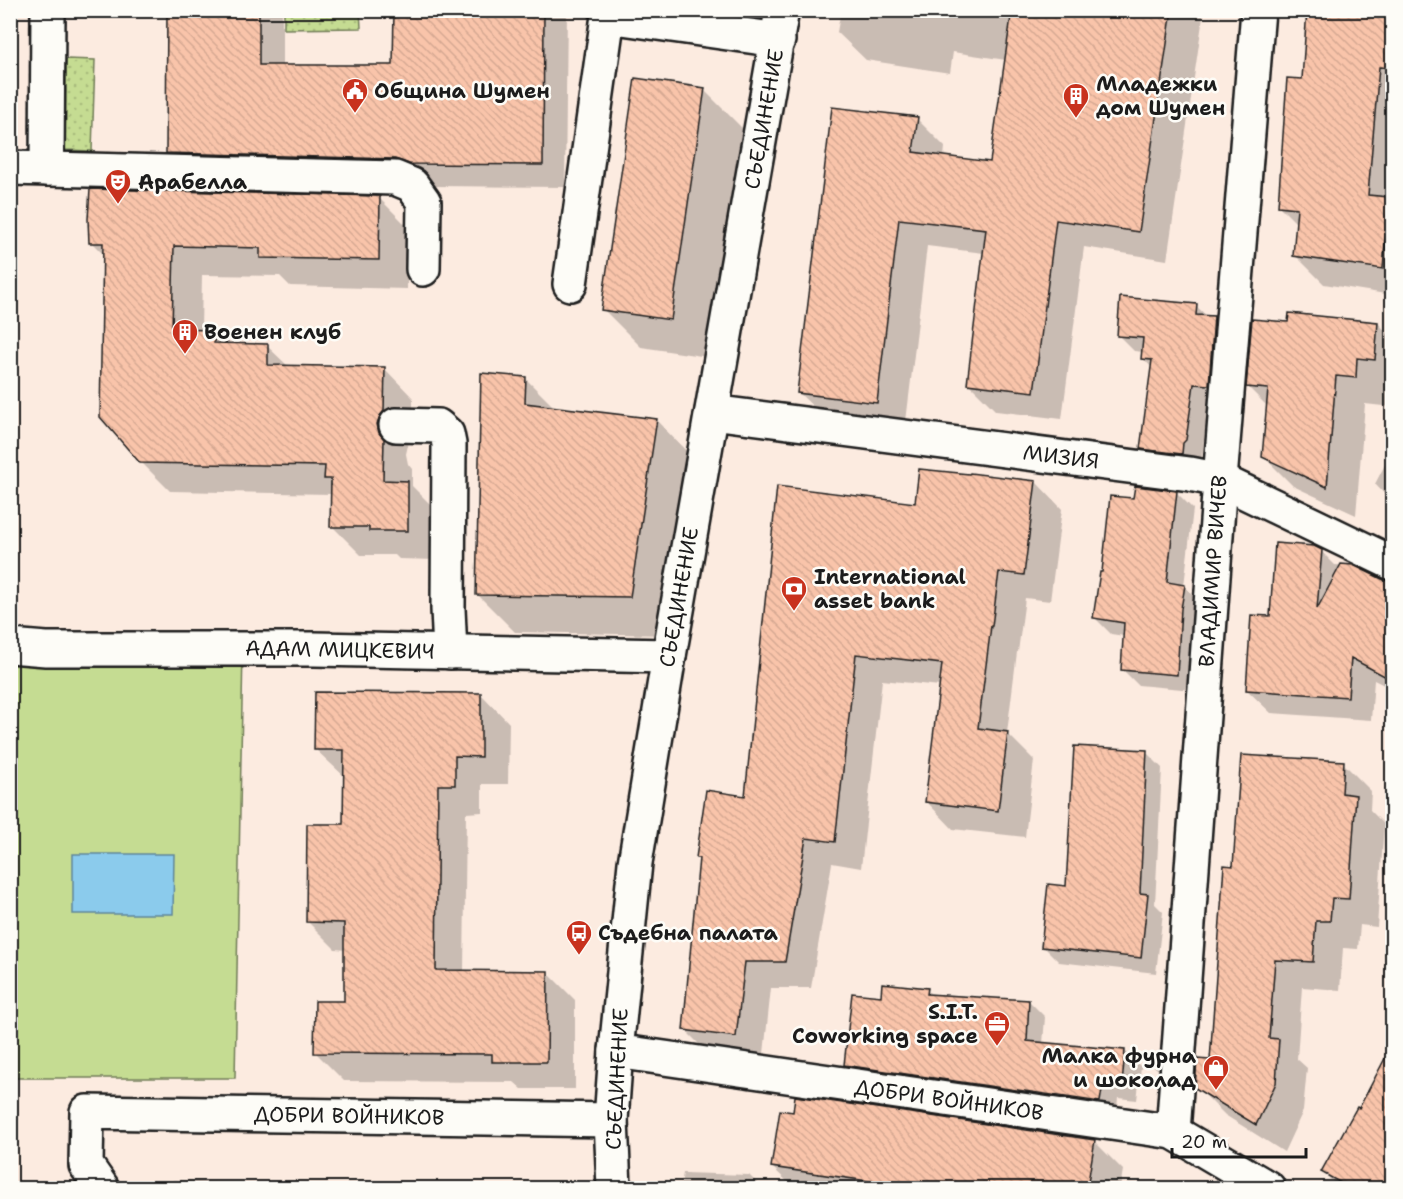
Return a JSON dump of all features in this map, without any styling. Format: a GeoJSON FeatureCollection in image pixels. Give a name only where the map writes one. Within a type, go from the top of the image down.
{"type":"FeatureCollection","features":[{"type":"Feature","properties":{"kind":"street"},"geometry":{"type":"LineString","coordinates":[[47,169],[48,10]]}},
{"type":"Feature","properties":{"kind":"street","name":"ВЛАДИМИР ВИЧЕВ"},"geometry":{"type":"LineString","coordinates":[[1173,1132],[1220,480],[1258,10]]}},
{"type":"Feature","properties":{"kind":"street"},"geometry":{"type":"LineString","coordinates":[[570,284],[609,16],[780,25]]}},
{"type":"Feature","properties":{"kind":"street","name":"СЪЕДИНЕНИЕ"},"geometry":{"type":"LineString","coordinates":[[614,1188],[611,1120],[635,863],[780,25]]}},
{"type":"Feature","properties":{"kind":"street"},"geometry":{"type":"LineString","coordinates":[[10,168],[395,178],[412,185],[424,202],[423,269]]}},
{"type":"Feature","properties":{"kind":"street","name":"МИЗИЯ"},"geometry":{"type":"LineString","coordinates":[[712,412],[1190,474],[1220,480],[1392,563]]}},
{"type":"Feature","properties":{"kind":"street"},"geometry":{"type":"LineString","coordinates":[[396,425],[438,426],[447,434],[449,444],[450,652]]}},
{"type":"Feature","properties":{"kind":"street","name":"АДАМ МИЦКЕВИЧ"},"geometry":{"type":"LineString","coordinates":[[10,646],[30,649],[314,649],[669,656]]}},
{"type":"Feature","properties":{"kind":"street","name":"ДОБРИ ВОЙНИКОВ"},"geometry":{"type":"LineString","coordinates":[[616,1051],[1173,1132],[1268,1188]]}},
{"type":"Feature","properties":{"kind":"street","name":"ДОБРИ ВОЙНИКОВ"},"geometry":{"type":"LineString","coordinates":[[102,1188],[86,1166],[87,1112],[611,1120]]}},
{"type":"Feature","properties":{"kind":"green space"},"geometry":{"type":"Polygon","coordinates":[[[284,11],[360,11],[361,28],[284,29],[284,11]]]}},
{"type":"Feature","properties":{"kind":"green space"},"geometry":{"type":"Polygon","coordinates":[[[66,59],[95,60],[92,151],[65,150],[66,59]]]}},
{"type":"Feature","properties":{"kind":"green space"},"geometry":{"type":"Polygon","coordinates":[[[243,649],[235,1078],[11,1078],[11,651],[243,649]]]}},
{"type":"Feature","properties":{"kind":"water"},"geometry":{"type":"Polygon","coordinates":[[[73,854],[174,854],[173,914],[73,914],[73,854]]]}},
{"type":"Feature","properties":{"kind":"building","name":"Община Шумен"},"geometry":{"type":"Polygon","coordinates":[[[167,10],[259,10],[259,65],[393,65],[394,10],[544,10],[543,165],[409,164],[395,159],[166,153],[167,10]]]}},
{"type":"Feature","properties":{"kind":"building"},"geometry":{"type":"Polygon","coordinates":[[[1012,10],[1172,10],[1139,232],[1056,220],[1034,392],[967,384],[986,229],[899,219],[877,403],[797,393],[832,107],[918,117],[913,152],[990,162],[1012,10]]]}},
{"type":"Feature","properties":{"kind":"building"},"geometry":{"type":"Polygon","coordinates":[[[1307,10],[1392,10],[1392,68],[1379,67],[1368,195],[1389,197],[1383,269],[1293,256],[1297,208],[1278,206],[1287,78],[1302,79],[1307,10]]]}},
{"type":"Feature","properties":{"kind":"building"},"geometry":{"type":"Polygon","coordinates":[[[635,78],[705,88],[671,320],[601,310],[635,78]]]}},
{"type":"Feature","properties":{"kind":"building","name":"Военен клуб"},"geometry":{"type":"Polygon","coordinates":[[[90,189],[380,196],[379,260],[260,258],[260,248],[174,246],[172,329],[214,330],[214,343],[268,344],[268,365],[385,367],[384,411],[377,424],[379,433],[384,439],[383,480],[408,481],[408,531],[369,531],[369,527],[330,527],[331,479],[324,479],[325,466],[140,463],[100,417],[103,243],[89,243],[90,189]]]}},
{"type":"Feature","properties":{"kind":"building"},"geometry":{"type":"Polygon","coordinates":[[[1120,297],[1197,304],[1196,315],[1214,316],[1209,385],[1194,384],[1182,454],[1140,449],[1152,360],[1141,359],[1143,338],[1117,336],[1120,297]]]}},
{"type":"Feature","properties":{"kind":"building"},"geometry":{"type":"Polygon","coordinates":[[[1289,313],[1378,322],[1375,360],[1357,358],[1356,378],[1336,376],[1327,487],[1262,457],[1268,389],[1246,387],[1252,319],[1288,322],[1289,313]]]}},
{"type":"Feature","properties":{"kind":"building"},"geometry":{"type":"Polygon","coordinates":[[[481,373],[526,377],[525,403],[657,419],[630,597],[476,595],[481,373]]]}},
{"type":"Feature","properties":{"kind":"building"},"geometry":{"type":"Polygon","coordinates":[[[919,469],[1036,481],[1024,575],[999,572],[978,728],[1008,732],[998,811],[925,802],[942,664],[856,654],[835,842],[806,838],[785,962],[745,962],[736,1037],[683,1030],[699,858],[696,858],[706,790],[745,796],[777,486],[915,503],[919,469]]]}},
{"type":"Feature","properties":{"kind":"building"},"geometry":{"type":"Polygon","coordinates":[[[1135,486],[1177,491],[1167,582],[1185,585],[1181,609],[1177,675],[1121,670],[1124,623],[1093,618],[1100,572],[1102,572],[1110,496],[1133,498],[1135,486]]]}},
{"type":"Feature","properties":{"kind":"building"},"geometry":{"type":"Polygon","coordinates":[[[1275,543],[1314,546],[1322,550],[1317,609],[1341,564],[1353,565],[1392,582],[1392,680],[1351,658],[1348,697],[1246,690],[1251,615],[1270,616],[1275,543]]]}},
{"type":"Feature","properties":{"kind":"building"},"geometry":{"type":"Polygon","coordinates":[[[315,692],[481,693],[481,757],[455,756],[455,785],[438,785],[436,970],[548,971],[547,1062],[492,1062],[492,1054],[314,1053],[315,1001],[344,1001],[344,923],[306,922],[307,824],[343,824],[344,750],[314,750],[315,692]]]}},
{"type":"Feature","properties":{"kind":"building"},"geometry":{"type":"Polygon","coordinates":[[[1074,746],[1147,750],[1140,893],[1148,894],[1141,958],[1041,947],[1048,884],[1066,886],[1074,746]]]}},
{"type":"Feature","properties":{"kind":"building"},"geometry":{"type":"Polygon","coordinates":[[[1241,755],[1344,761],[1342,793],[1356,795],[1349,899],[1332,898],[1330,921],[1316,921],[1313,962],[1275,960],[1269,1038],[1279,1039],[1276,1083],[1256,1125],[1195,1088],[1197,1059],[1210,1060],[1224,865],[1233,866],[1241,755]]]}},
{"type":"Feature","properties":{"kind":"building"},"geometry":{"type":"Polygon","coordinates":[[[882,983],[928,988],[927,994],[1029,1000],[1027,1041],[1125,1050],[1122,1085],[1103,1083],[1100,1102],[844,1065],[852,993],[881,996],[882,983]]]}},
{"type":"Feature","properties":{"kind":"building"},"geometry":{"type":"Polygon","coordinates":[[[1392,1045],[1392,1188],[1350,1188],[1321,1172],[1357,1107],[1359,1108],[1392,1045]]]}},
{"type":"Feature","properties":{"kind":"building"},"geometry":{"type":"Polygon","coordinates":[[[795,1096],[1095,1140],[1087,1188],[873,1188],[874,1182],[771,1167],[780,1110],[793,1112],[795,1096]]]}},
{"type":"Feature","properties":{"kind":"place","name":"Община Шумен"},"geometry":{"type":"Point","coordinates":[355,114]}},
{"type":"Feature","properties":{"kind":"place","name":"Младежки дом Шумен"},"geometry":{"type":"Point","coordinates":[1076,119]}},
{"type":"Feature","properties":{"kind":"place","name":"Арабелла"},"geometry":{"type":"Point","coordinates":[118,205]}},
{"type":"Feature","properties":{"kind":"place","name":"Военен клуб"},"geometry":{"type":"Point","coordinates":[185,355]}},
{"type":"Feature","properties":{"kind":"place","name":"International asset bank"},"geometry":{"type":"Point","coordinates":[794,612]}},
{"type":"Feature","properties":{"kind":"place","name":"Съдебна палата"},"geometry":{"type":"Point","coordinates":[579,956]}},
{"type":"Feature","properties":{"kind":"place","name":"S.I.T. Coworking space"},"geometry":{"type":"Point","coordinates":[997,1047]}},
{"type":"Feature","properties":{"kind":"place","name":"Малка фурна и шоколад"},"geometry":{"type":"Point","coordinates":[1216,1091]}}]}
